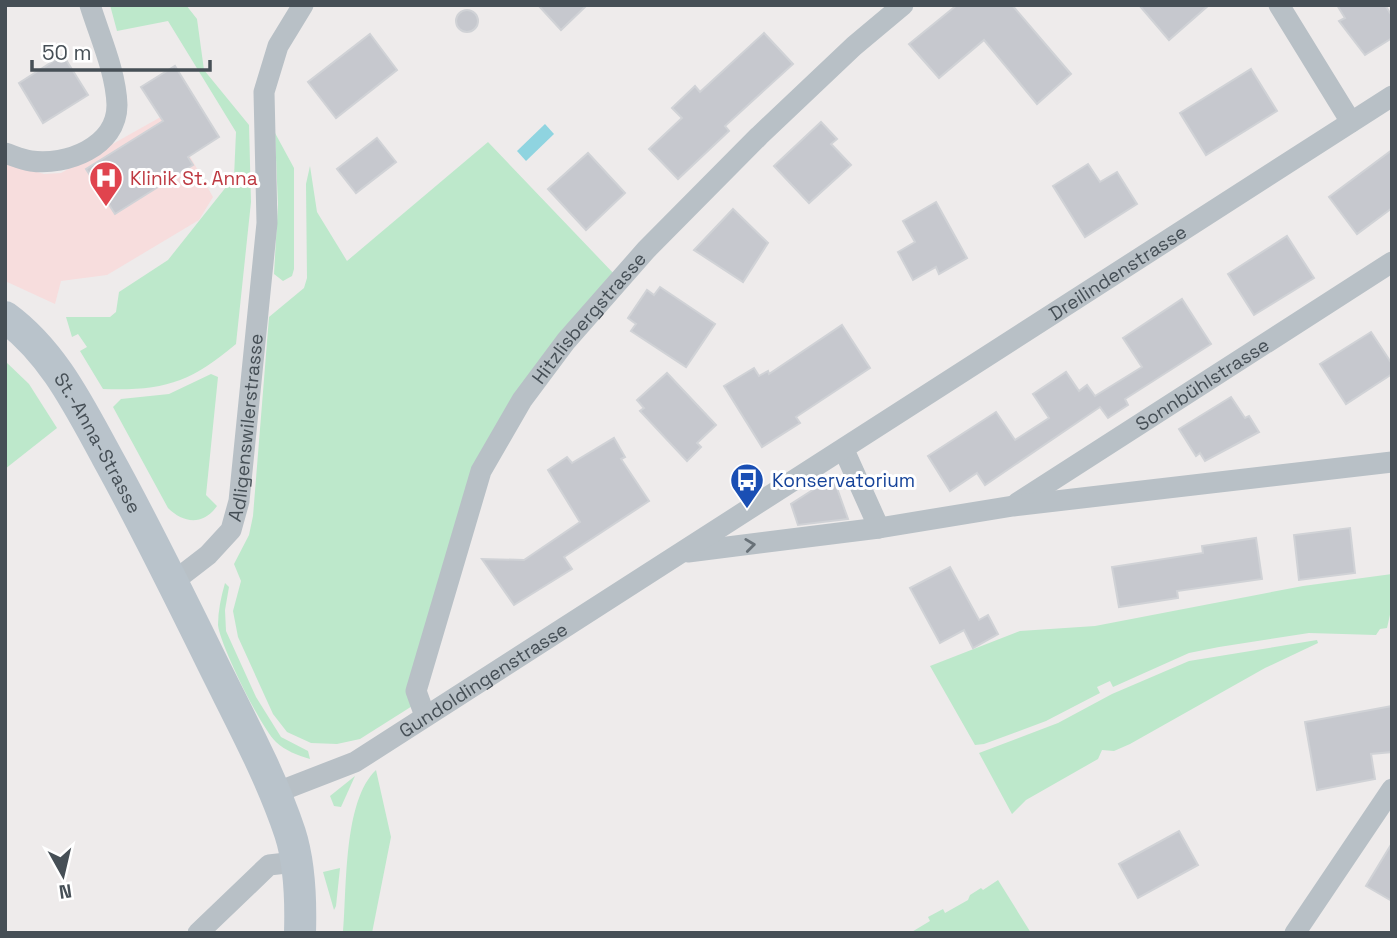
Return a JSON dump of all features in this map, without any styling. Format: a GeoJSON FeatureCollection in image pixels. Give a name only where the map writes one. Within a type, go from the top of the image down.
{"type":"FeatureCollection","features":[{"type":"Feature","properties":{"kind":"main road","name":"St.-Anna-Strasse"},"geometry":{"type":"LineString","coordinates":[[5,317],[22,329],[57,370],[136,508],[173,582]]}},
{"type":"Feature","properties":{"kind":"main road"},"geometry":{"type":"LineString","coordinates":[[173,582],[275,793],[291,836],[301,898],[300,933]]}},
{"type":"Feature","properties":{"kind":"street"},"geometry":{"type":"LineString","coordinates":[[5,153],[30,161],[59,161],[82,155],[106,136],[117,109],[115,86],[90,5]]}},
{"type":"Feature","properties":{"kind":"street","name":"Adligenswilerstrasse"},"geometry":{"type":"LineString","coordinates":[[173,582],[208,555],[231,530],[239,501],[267,223],[264,92],[278,46],[303,5]]}},
{"type":"Feature","properties":{"kind":"street","name":"Hitzlisbergstrasse"},"geometry":{"type":"LineString","coordinates":[[425,716],[416,691],[481,471],[522,400],[566,341],[646,250],[769,127],[854,46],[903,5]]}},
{"type":"Feature","properties":{"kind":"street"},"geometry":{"type":"LineString","coordinates":[[1279,5],[1351,122]]}},
{"type":"Feature","properties":{"kind":"street","name":"Dreilindenstrasse"},"geometry":{"type":"LineString","coordinates":[[683,553],[1392,96]]}},
{"type":"Feature","properties":{"kind":"street","name":"Sonnbühlstrasse"},"geometry":{"type":"LineString","coordinates":[[1013,506],[1392,262]]}},
{"type":"Feature","properties":{"kind":"street"},"geometry":{"type":"LineString","coordinates":[[844,450],[878,528]]}},
{"type":"Feature","properties":{"kind":"street"},"geometry":{"type":"LineString","coordinates":[[683,553],[878,528],[1013,506],[1392,462]]}},
{"type":"Feature","properties":{"kind":"street","name":"Gundoldingenstrasse"},"geometry":{"type":"LineString","coordinates":[[275,793],[355,762],[683,553]]}},
{"type":"Feature","properties":{"kind":"street"},"geometry":{"type":"LineString","coordinates":[[1295,933],[1392,789]]}},
{"type":"Feature","properties":{"kind":"street"},"geometry":{"type":"LineString","coordinates":[[198,933],[269,865],[295,862]]}},
{"type":"Feature","properties":{"kind":"shaded area","name":"Klinik St. Anna"},"geometry":{"type":"Polygon","coordinates":[[[166,114],[213,197],[199,220],[107,275],[61,281],[55,304],[5,281],[5,162],[44,174],[61,173],[166,114]]]}},
{"type":"Feature","properties":{"kind":"green space"},"geometry":{"type":"Polygon","coordinates":[[[110,5],[186,5],[197,19],[204,70],[249,125],[251,202],[236,344],[190,376],[175,382],[143,388],[103,389],[80,351],[87,347],[78,334],[72,337],[66,317],[110,317],[116,312],[119,292],[168,260],[234,177],[236,132],[168,21],[117,31],[110,5]]]}},
{"type":"Feature","properties":{"kind":"green space"},"geometry":{"type":"Polygon","coordinates":[[[275,133],[294,168],[294,269],[292,276],[283,281],[274,274],[278,205],[275,133]]]}},
{"type":"Feature","properties":{"kind":"green space"},"geometry":{"type":"Polygon","coordinates":[[[488,142],[616,276],[499,426],[417,703],[360,739],[337,744],[311,743],[287,732],[273,714],[238,637],[233,611],[241,581],[234,564],[249,535],[253,516],[269,317],[304,288],[307,278],[306,184],[310,166],[317,212],[347,261],[488,142]]]}},
{"type":"Feature","properties":{"kind":"green space"},"geometry":{"type":"Polygon","coordinates":[[[5,361],[29,384],[57,428],[5,469],[5,361]]]}},
{"type":"Feature","properties":{"kind":"green space"},"geometry":{"type":"Polygon","coordinates":[[[211,374],[218,377],[206,495],[217,506],[206,517],[186,519],[168,508],[113,407],[121,399],[169,394],[211,374]]]}},
{"type":"Feature","properties":{"kind":"green space"},"geometry":{"type":"Polygon","coordinates":[[[1392,574],[1392,606],[1387,628],[1380,629],[1376,635],[1309,633],[1189,653],[1113,687],[1110,681],[1097,687],[1100,693],[1046,721],[984,744],[975,745],[930,666],[1020,631],[1095,626],[1303,586],[1392,574]]]}},
{"type":"Feature","properties":{"kind":"green space"},"geometry":{"type":"Polygon","coordinates":[[[225,583],[229,587],[225,610],[226,631],[256,697],[281,737],[308,751],[310,759],[276,742],[242,686],[218,625],[225,583]]]}},
{"type":"Feature","properties":{"kind":"green space"},"geometry":{"type":"Polygon","coordinates":[[[1317,640],[1318,643],[1265,668],[1130,744],[1114,751],[1102,750],[1098,759],[1026,800],[1012,814],[979,753],[1058,723],[1112,694],[1189,661],[1317,640]]]}},
{"type":"Feature","properties":{"kind":"green space"},"geometry":{"type":"Polygon","coordinates":[[[376,770],[391,837],[372,933],[343,933],[346,870],[352,824],[365,784],[376,770]]]}},
{"type":"Feature","properties":{"kind":"green space"},"geometry":{"type":"Polygon","coordinates":[[[355,776],[341,807],[334,806],[330,796],[355,776]]]}},
{"type":"Feature","properties":{"kind":"green space"},"geometry":{"type":"Polygon","coordinates":[[[340,868],[336,906],[334,910],[323,872],[340,868]]]}},
{"type":"Feature","properties":{"kind":"green space"},"geometry":{"type":"Polygon","coordinates":[[[998,880],[1031,933],[910,933],[930,921],[928,917],[943,909],[945,913],[968,900],[970,895],[981,888],[983,890],[998,880]]]}},
{"type":"Feature","properties":{"kind":"water"},"geometry":{"type":"Polygon","coordinates":[[[545,124],[554,134],[526,161],[517,151],[545,124]]]}},
{"type":"Feature","properties":{"kind":"building"},"geometry":{"type":"Polygon","coordinates":[[[538,5],[587,5],[561,30],[538,5]]]}},
{"type":"Feature","properties":{"kind":"building"},"geometry":{"type":"Polygon","coordinates":[[[957,5],[1012,5],[1071,74],[1037,104],[984,40],[939,78],[909,44],[957,5]]]}},
{"type":"Feature","properties":{"kind":"building"},"geometry":{"type":"Polygon","coordinates":[[[1139,5],[1209,5],[1169,40],[1139,5]]]}},
{"type":"Feature","properties":{"kind":"building"},"geometry":{"type":"Polygon","coordinates":[[[1337,5],[1385,5],[1392,16],[1392,38],[1365,55],[1339,21],[1345,18],[1337,5]]]}},
{"type":"Feature","properties":{"kind":"building"},"geometry":{"type":"Polygon","coordinates":[[[467,10],[475,13],[478,21],[475,29],[467,32],[459,29],[456,21],[459,13],[467,10]]]}},
{"type":"Feature","properties":{"kind":"building"},"geometry":{"type":"Polygon","coordinates":[[[764,33],[793,64],[725,126],[729,131],[678,179],[649,149],[682,118],[672,108],[695,86],[700,92],[764,33]]]}},
{"type":"Feature","properties":{"kind":"building"},"geometry":{"type":"Polygon","coordinates":[[[370,34],[397,70],[336,118],[308,82],[370,34]]]}},
{"type":"Feature","properties":{"kind":"building"},"geometry":{"type":"Polygon","coordinates":[[[63,55],[88,95],[43,123],[19,83],[63,55]]]}},
{"type":"Feature","properties":{"kind":"building"},"geometry":{"type":"Polygon","coordinates":[[[175,66],[219,137],[188,157],[193,165],[115,214],[86,169],[163,121],[141,87],[175,66]]]}},
{"type":"Feature","properties":{"kind":"building"},"geometry":{"type":"Polygon","coordinates":[[[1251,69],[1277,111],[1206,155],[1180,113],[1251,69]]]}},
{"type":"Feature","properties":{"kind":"building"},"geometry":{"type":"Polygon","coordinates":[[[821,122],[837,139],[831,144],[851,165],[809,203],[774,166],[821,122]]]}},
{"type":"Feature","properties":{"kind":"building"},"geometry":{"type":"Polygon","coordinates":[[[377,138],[396,162],[356,193],[337,169],[377,138]]]}},
{"type":"Feature","properties":{"kind":"building"},"geometry":{"type":"Polygon","coordinates":[[[1392,150],[1392,208],[1357,234],[1329,197],[1392,150]]]}},
{"type":"Feature","properties":{"kind":"building"},"geometry":{"type":"Polygon","coordinates":[[[588,153],[625,193],[586,230],[548,189],[588,153]]]}},
{"type":"Feature","properties":{"kind":"building"},"geometry":{"type":"Polygon","coordinates":[[[1088,164],[1100,182],[1117,172],[1137,204],[1085,237],[1053,186],[1088,164]]]}},
{"type":"Feature","properties":{"kind":"building"},"geometry":{"type":"Polygon","coordinates":[[[936,202],[967,258],[939,274],[936,267],[913,280],[898,252],[915,242],[903,221],[936,202]]]}},
{"type":"Feature","properties":{"kind":"building"},"geometry":{"type":"Polygon","coordinates":[[[733,209],[768,243],[743,282],[694,250],[733,209]]]}},
{"type":"Feature","properties":{"kind":"building"},"geometry":{"type":"Polygon","coordinates":[[[1287,236],[1314,278],[1254,315],[1228,274],[1287,236]]]}},
{"type":"Feature","properties":{"kind":"building"},"geometry":{"type":"Polygon","coordinates":[[[660,287],[715,324],[686,367],[631,331],[636,324],[628,318],[647,290],[654,295],[660,287]]]}},
{"type":"Feature","properties":{"kind":"building"},"geometry":{"type":"Polygon","coordinates":[[[1182,299],[1211,344],[1125,399],[1128,405],[1108,418],[1100,407],[985,485],[977,473],[950,491],[928,456],[996,412],[1015,440],[1049,418],[1033,394],[1066,372],[1079,391],[1087,385],[1095,396],[1142,367],[1123,338],[1182,299]]]}},
{"type":"Feature","properties":{"kind":"building"},"geometry":{"type":"Polygon","coordinates":[[[842,325],[870,368],[796,417],[800,423],[762,447],[724,386],[754,368],[759,376],[768,371],[769,374],[842,325]]]}},
{"type":"Feature","properties":{"kind":"building"},"geometry":{"type":"Polygon","coordinates":[[[1371,332],[1392,364],[1392,374],[1346,404],[1320,364],[1371,332]]]}},
{"type":"Feature","properties":{"kind":"building"},"geometry":{"type":"Polygon","coordinates":[[[667,373],[716,425],[697,443],[701,447],[687,461],[640,411],[644,408],[637,400],[667,373]]]}},
{"type":"Feature","properties":{"kind":"building"},"geometry":{"type":"Polygon","coordinates":[[[1231,397],[1245,418],[1249,416],[1259,432],[1205,461],[1200,453],[1196,456],[1179,429],[1231,397]]]}},
{"type":"Feature","properties":{"kind":"building"},"geometry":{"type":"Polygon","coordinates":[[[614,438],[625,457],[621,459],[649,501],[564,557],[572,569],[514,605],[482,559],[524,560],[580,522],[548,470],[567,457],[572,463],[614,438]]]}},
{"type":"Feature","properties":{"kind":"building"},"geometry":{"type":"Polygon","coordinates":[[[833,477],[848,519],[798,525],[791,504],[833,477]]]}},
{"type":"Feature","properties":{"kind":"building"},"geometry":{"type":"Polygon","coordinates":[[[1350,528],[1355,573],[1299,580],[1294,535],[1350,528]]]}},
{"type":"Feature","properties":{"kind":"building"},"geometry":{"type":"Polygon","coordinates":[[[1256,538],[1262,579],[1177,591],[1178,598],[1119,607],[1112,567],[1203,553],[1202,546],[1256,538]]]}},
{"type":"Feature","properties":{"kind":"building"},"geometry":{"type":"Polygon","coordinates":[[[950,567],[979,620],[988,615],[998,634],[973,648],[964,630],[940,643],[910,588],[950,567]]]}},
{"type":"Feature","properties":{"kind":"building"},"geometry":{"type":"Polygon","coordinates":[[[1392,706],[1392,752],[1371,754],[1375,779],[1317,790],[1305,722],[1392,706]]]}},
{"type":"Feature","properties":{"kind":"building"},"geometry":{"type":"Polygon","coordinates":[[[1179,831],[1198,865],[1138,898],[1119,864],[1179,831]]]}},
{"type":"Feature","properties":{"kind":"building"},"geometry":{"type":"Polygon","coordinates":[[[1392,843],[1392,901],[1366,886],[1392,843]]]}},
{"type":"Feature","properties":{"kind":"place","name":"Klinik St. Anna"},"geometry":{"type":"Point","coordinates":[106,208]}},
{"type":"Feature","properties":{"kind":"place","name":"Konservatorium"},"geometry":{"type":"Point","coordinates":[747,510]}}]}
